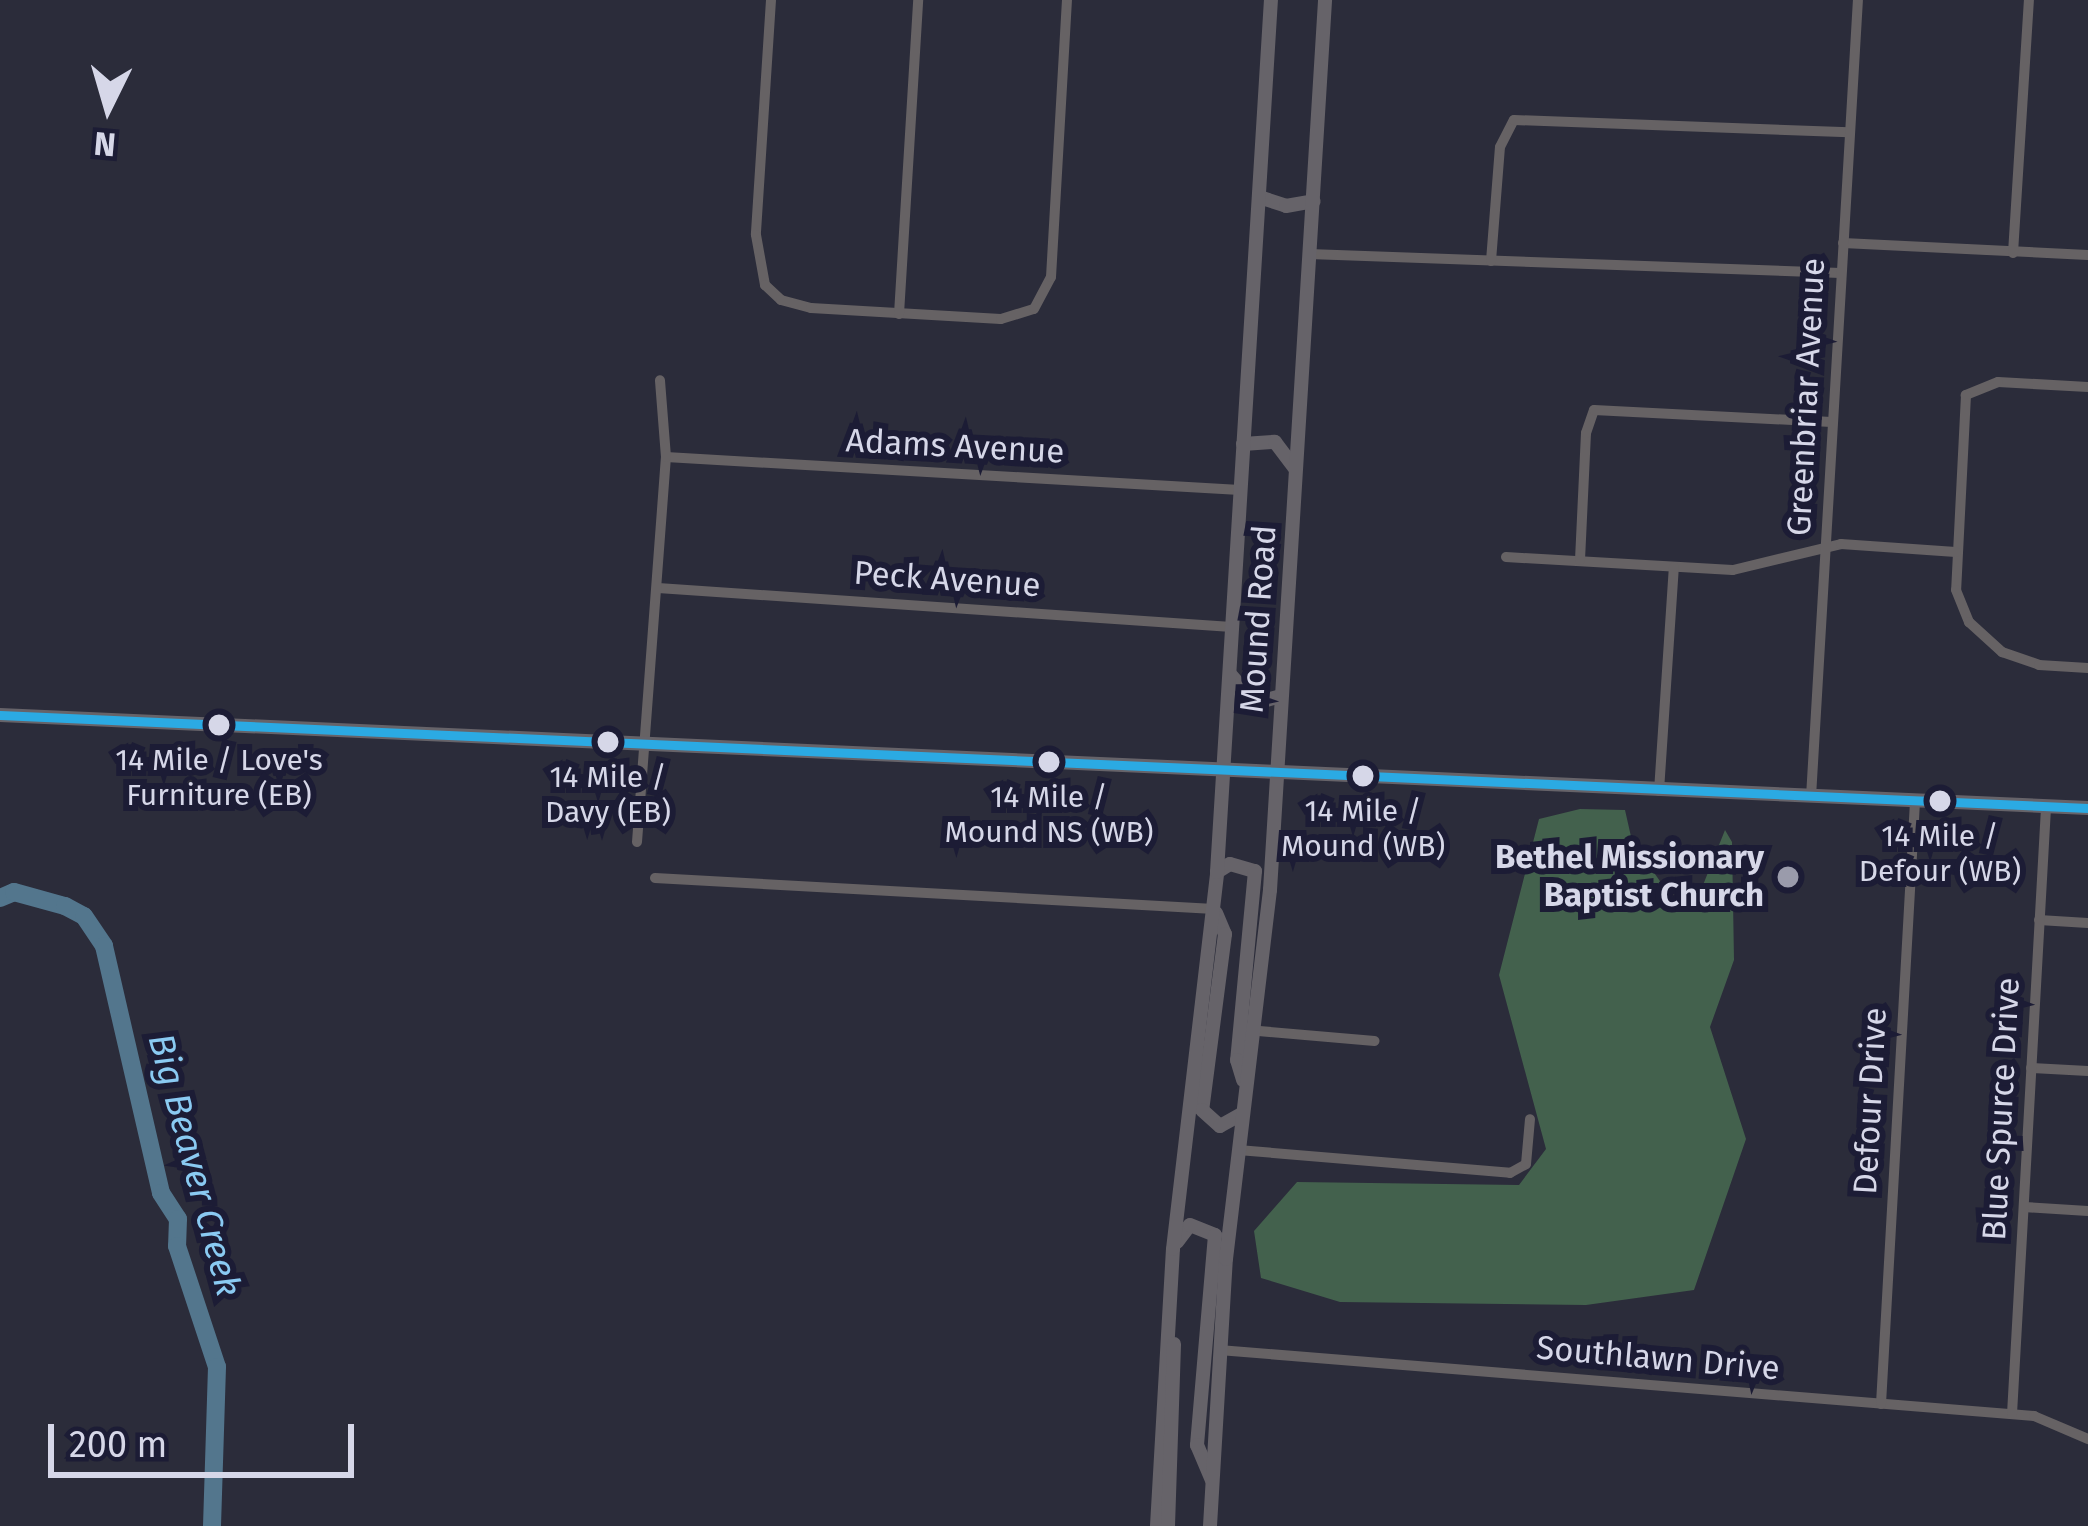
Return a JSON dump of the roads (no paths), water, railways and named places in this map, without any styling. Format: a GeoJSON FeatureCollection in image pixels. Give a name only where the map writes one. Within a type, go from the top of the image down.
{"type":"FeatureCollection","features":[{"type":"Feature","properties":{"kind":"main road","name":"Mound Road"},"geometry":{"type":"LineString","coordinates":[[1157,1526],[1173,1249],[1217,872],[1271,0]]}},
{"type":"Feature","properties":{"kind":"main road","name":"Mound Road"},"geometry":{"type":"LineString","coordinates":[[1210,1526],[1219,1350],[1276,777],[1325,0]]}},
{"type":"Feature","properties":{"kind":"main road"},"geometry":{"type":"LineString","coordinates":[[1259,197],[1286,206],[1314,202]]}},
{"type":"Feature","properties":{"kind":"main road"},"geometry":{"type":"LineString","coordinates":[[1243,444],[1275,442],[1295,469]]}},
{"type":"Feature","properties":{"kind":"main road"},"geometry":{"type":"LineString","coordinates":[[1230,674],[1248,700],[1281,697]]}},
{"type":"Feature","properties":{"kind":"main road"},"geometry":{"type":"LineString","coordinates":[[0,715],[1223,775],[2088,808]]}},
{"type":"Feature","properties":{"kind":"main road"},"geometry":{"type":"LineString","coordinates":[[1217,872],[1230,864],[1255,871],[1248,1030]]}},
{"type":"Feature","properties":{"kind":"main road"},"geometry":{"type":"LineString","coordinates":[[1214,909],[1225,934],[1202,1110],[1220,1126],[1243,1113]]}},
{"type":"Feature","properties":{"kind":"main road"},"geometry":{"type":"LineString","coordinates":[[1173,1249],[1190,1225],[1215,1234],[1197,1445],[1212,1480]]}},
{"type":"Feature","properties":{"kind":"main road"},"geometry":{"type":"LineString","coordinates":[[1168,1526],[1177,1361],[1169,1321]]}},
{"type":"Feature","properties":{"kind":"street"},"geometry":{"type":"LineString","coordinates":[[771,0],[759,275],[793,305],[1016,318],[1047,292],[1067,0]]}},
{"type":"Feature","properties":{"kind":"street"},"geometry":{"type":"LineString","coordinates":[[899,314],[918,0]]}},
{"type":"Feature","properties":{"kind":"street","name":"Greenbriar Avenue"},"geometry":{"type":"LineString","coordinates":[[1811,797],[1858,0]]}},
{"type":"Feature","properties":{"kind":"street"},"geometry":{"type":"LineString","coordinates":[[2013,253],[2030,0]]}},
{"type":"Feature","properties":{"kind":"street"},"geometry":{"type":"LineString","coordinates":[[1491,261],[1500,147],[1514,120],[1849,132]]}},
{"type":"Feature","properties":{"kind":"street"},"geometry":{"type":"LineString","coordinates":[[1843,243],[2088,255]]}},
{"type":"Feature","properties":{"kind":"street"},"geometry":{"type":"LineString","coordinates":[[1309,254],[1841,273]]}},
{"type":"Feature","properties":{"kind":"street"},"geometry":{"type":"LineString","coordinates":[[638,842],[666,457],[661,380]]}},
{"type":"Feature","properties":{"kind":"street"},"geometry":{"type":"LineString","coordinates":[[2088,387],[1998,382],[1966,394],[1956,552],[1960,608],[1990,644],[2027,663],[2088,668]]}},
{"type":"Feature","properties":{"kind":"street"},"geometry":{"type":"LineString","coordinates":[[1580,560],[1594,410],[1832,422]]}},
{"type":"Feature","properties":{"kind":"street","name":"Adams Avenue"},"geometry":{"type":"LineString","coordinates":[[666,457],[1240,490]]}},
{"type":"Feature","properties":{"kind":"street"},"geometry":{"type":"LineString","coordinates":[[1506,557],[1758,569],[1826,549],[1956,552]]}},
{"type":"Feature","properties":{"kind":"street"},"geometry":{"type":"LineString","coordinates":[[1659,791],[1674,568]]}},
{"type":"Feature","properties":{"kind":"street","name":"Peck Avenue"},"geometry":{"type":"LineString","coordinates":[[658,588],[1232,627]]}},
{"type":"Feature","properties":{"kind":"street","name":"Defour Drive"},"geometry":{"type":"LineString","coordinates":[[1881,1404],[1915,801]]}},
{"type":"Feature","properties":{"kind":"street","name":"Blue Spurce Drive"},"geometry":{"type":"LineString","coordinates":[[2012,1414],[2046,807]]}},
{"type":"Feature","properties":{"kind":"street"},"geometry":{"type":"LineString","coordinates":[[655,878],[1214,909]]}},
{"type":"Feature","properties":{"kind":"street"},"geometry":{"type":"LineString","coordinates":[[2039,920],[2088,923]]}},
{"type":"Feature","properties":{"kind":"street"},"geometry":{"type":"LineString","coordinates":[[1248,1030],[1376,1041]]}},
{"type":"Feature","properties":{"kind":"street"},"geometry":{"type":"LineString","coordinates":[[2031,1068],[2088,1071]]}},
{"type":"Feature","properties":{"kind":"street"},"geometry":{"type":"LineString","coordinates":[[1238,1150],[1510,1173],[1526,1164],[1530,1119]]}},
{"type":"Feature","properties":{"kind":"street"},"geometry":{"type":"LineString","coordinates":[[2024,1208],[2088,1211]]}},
{"type":"Feature","properties":{"kind":"street","name":"Southlawn Drive"},"geometry":{"type":"LineString","coordinates":[[1219,1350],[2012,1414],[2050,1419],[2088,1439]]}},
{"type":"Feature","properties":{"kind":"waterway","name":"Big Beaver Creek"},"geometry":{"type":"LineString","coordinates":[[0,898],[14,892],[65,906],[84,916],[104,946],[161,1193],[178,1219],[177,1246],[217,1367],[212,1526]]}},
{"type":"Feature","properties":{"kind":"place","name":"14 Mile / Love's Furniture (EB)"},"geometry":{"type":"Point","coordinates":[219,725]}},
{"type":"Feature","properties":{"kind":"place","name":"14 Mile / Davy (EB)"},"geometry":{"type":"Point","coordinates":[608,742]}},
{"type":"Feature","properties":{"kind":"place","name":"14 Mile / Mound NS (WB)"},"geometry":{"type":"Point","coordinates":[1049,762]}},
{"type":"Feature","properties":{"kind":"place","name":"14 Mile / Mound (WB)"},"geometry":{"type":"Point","coordinates":[1363,776]}},
{"type":"Feature","properties":{"kind":"place","name":"14 Mile / Defour (WB)"},"geometry":{"type":"Point","coordinates":[1940,801]}},
{"type":"Feature","properties":{"kind":"place","name":"Bethel Missionary Baptist Church"},"geometry":{"type":"Point","coordinates":[1788,877]}}]}
